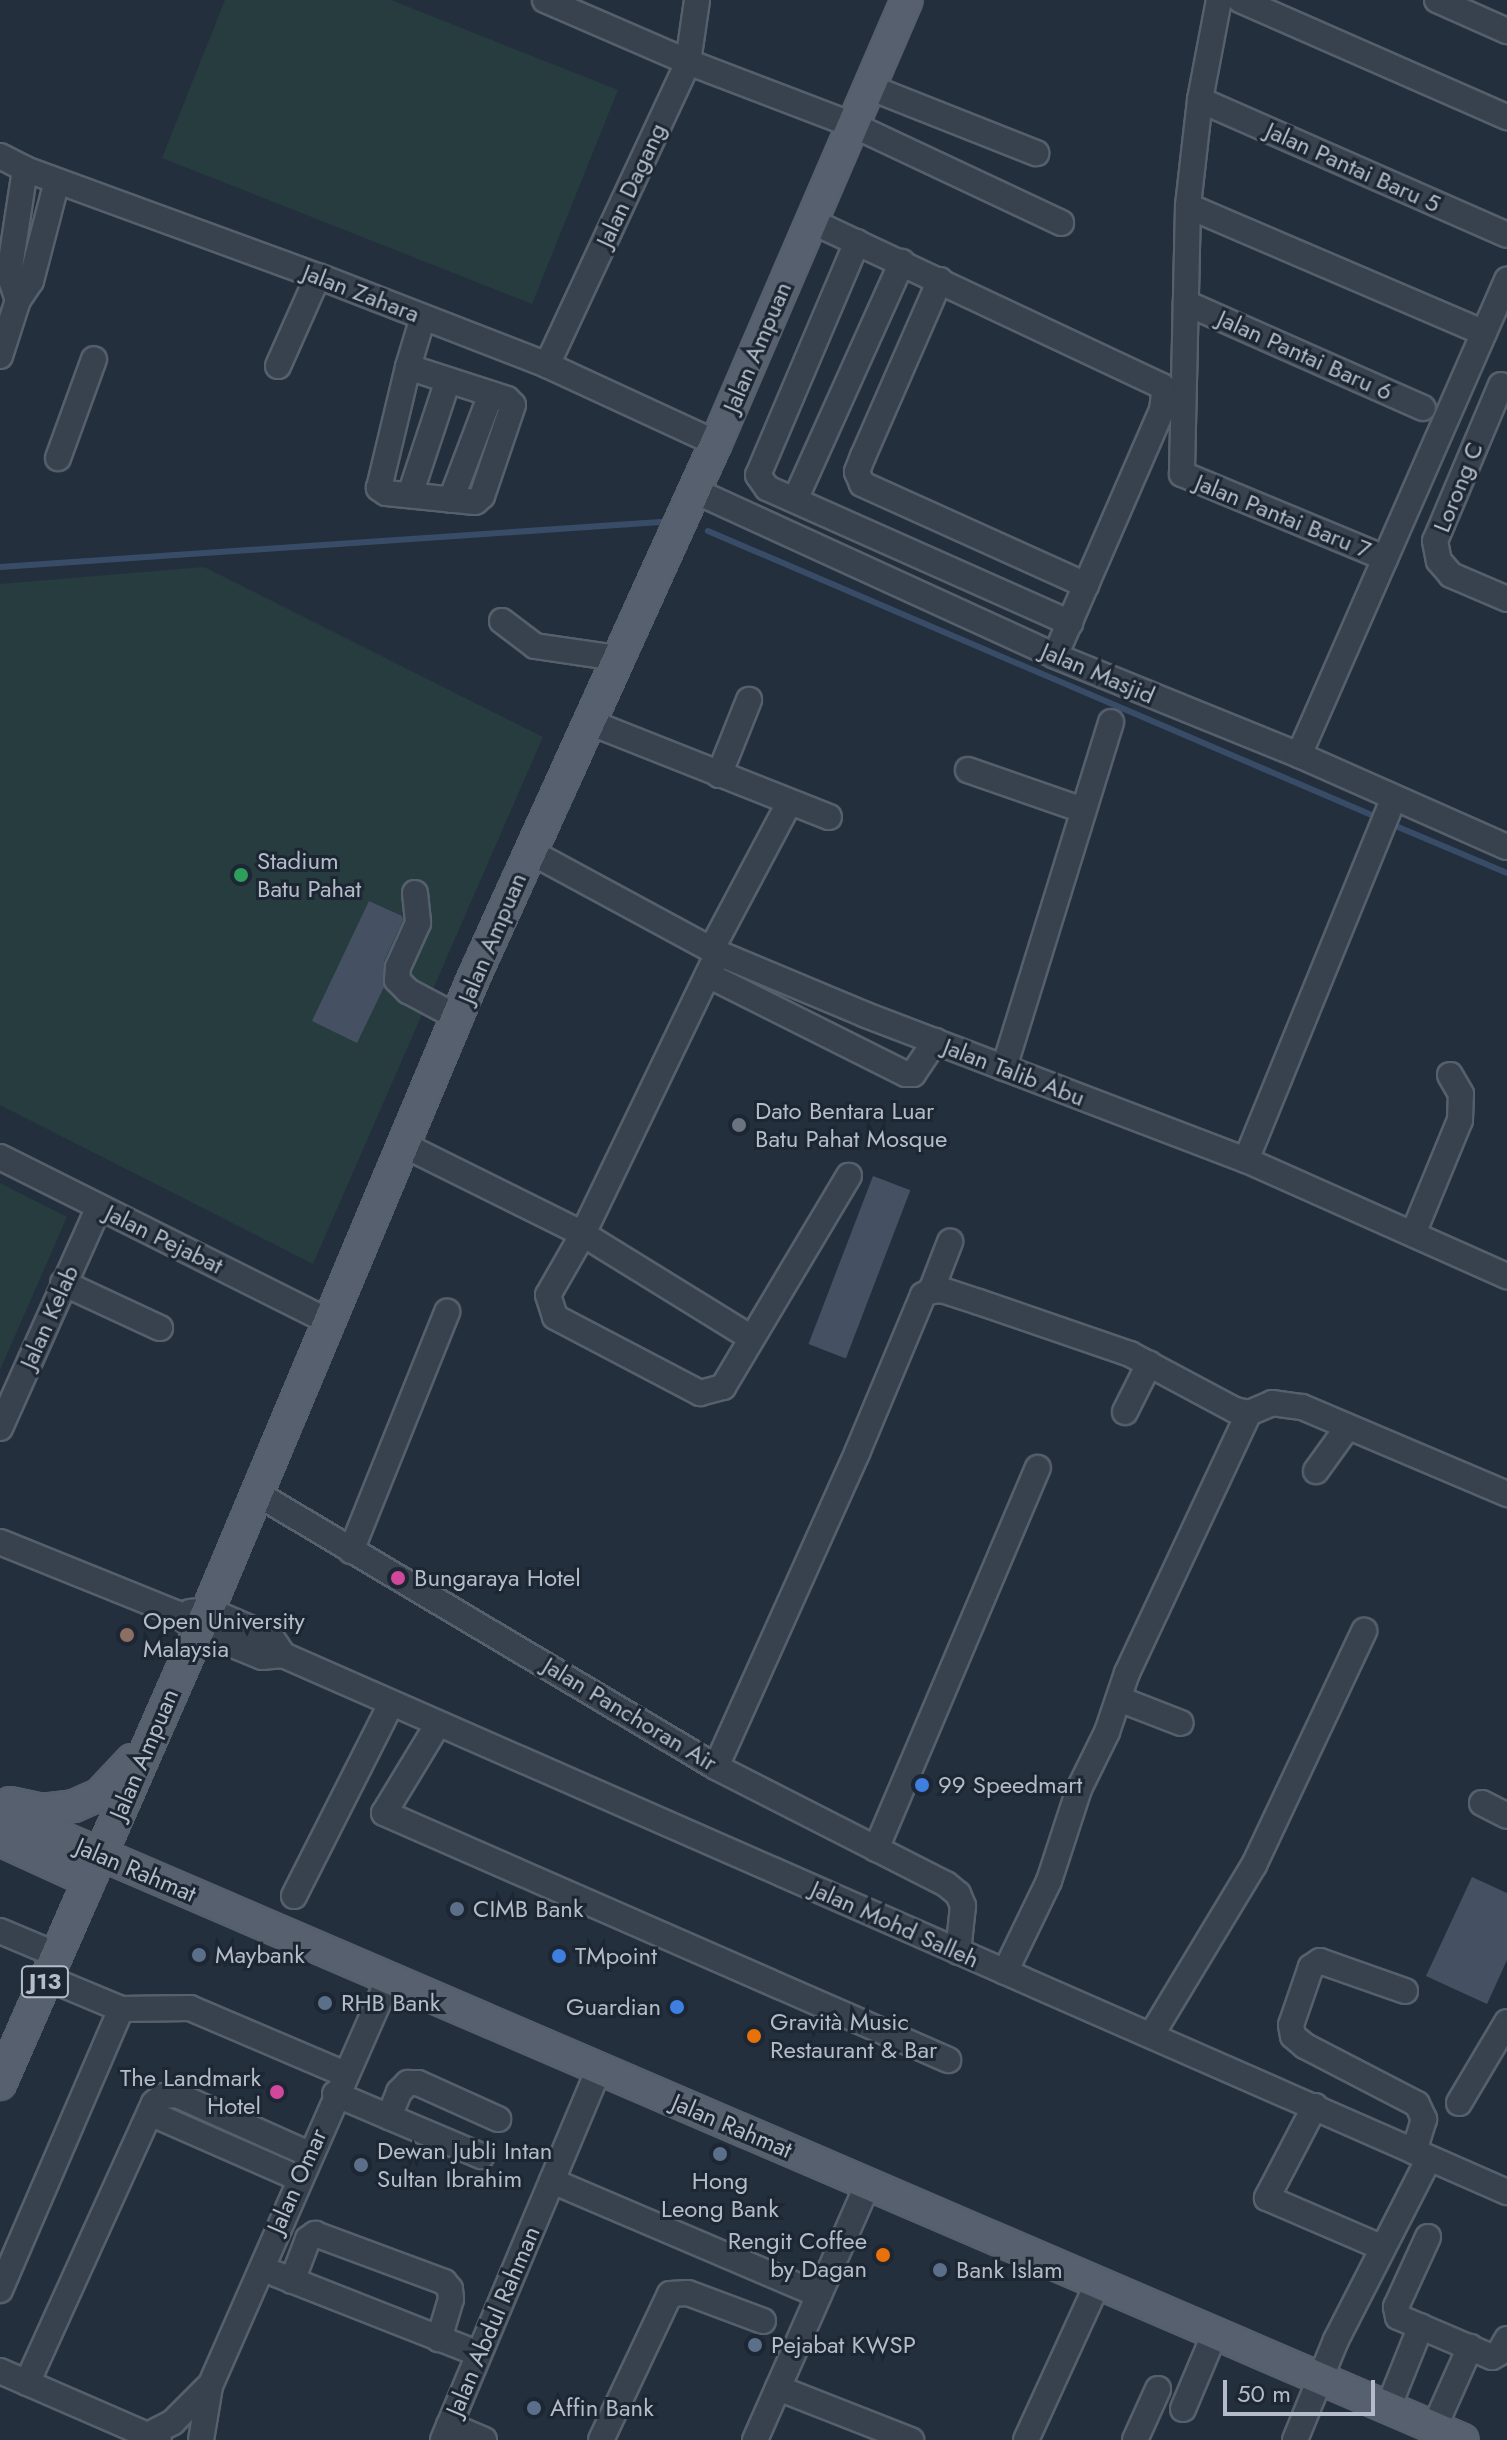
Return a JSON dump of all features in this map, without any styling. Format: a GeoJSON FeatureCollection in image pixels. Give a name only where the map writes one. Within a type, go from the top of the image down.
{"type":"FeatureCollection","features":[{"type":"Feature","properties":{"kind":"main road","name":"Jalan Ampuan"},"geometry":{"type":"LineString","coordinates":[[95,1868],[148,1742],[194,1618],[256,1493],[529,851],[716,443],[907,0]]}},
{"type":"Feature","properties":{"kind":"main road"},"geometry":{"type":"LineString","coordinates":[[0,1801],[42,1810],[74,1806],[99,1795],[148,1742]]}},
{"type":"Feature","properties":{"kind":"main road","name":"Jalan Rahmat"},"geometry":{"type":"LineString","coordinates":[[0,1811],[95,1868]]}},
{"type":"Feature","properties":{"kind":"main road","name":"Jalan Rahmat"},"geometry":{"type":"LineString","coordinates":[[0,1840],[95,1868],[389,1978],[1463,2440]]}},
{"type":"Feature","properties":{"kind":"main road","name":"J13"},"geometry":{"type":"LineString","coordinates":[[0,2084],[8,2043],[52,1966],[95,1868]]}},
{"type":"Feature","properties":{"kind":"street"},"geometry":{"type":"LineString","coordinates":[[545,0],[688,62],[853,125],[1061,223]]}},
{"type":"Feature","properties":{"kind":"street","name":"Jalan Dagang"},"geometry":{"type":"LineString","coordinates":[[547,365],[688,62],[697,0]]}},
{"type":"Feature","properties":{"kind":"street"},"geometry":{"type":"LineString","coordinates":[[1186,303],[1188,206],[1200,100],[1219,0]]}},
{"type":"Feature","properties":{"kind":"street"},"geometry":{"type":"LineString","coordinates":[[1240,0],[1507,117]]}},
{"type":"Feature","properties":{"kind":"street"},"geometry":{"type":"LineString","coordinates":[[1437,0],[1507,31]]}},
{"type":"Feature","properties":{"kind":"street"},"geometry":{"type":"LineString","coordinates":[[869,87],[1036,153]]}},
{"type":"Feature","properties":{"kind":"street","name":"Jalan Pantai Baru 5"},"geometry":{"type":"LineString","coordinates":[[1200,100],[1507,235]]}},
{"type":"Feature","properties":{"kind":"street","name":"Jalan Zahara"},"geometry":{"type":"LineString","coordinates":[[0,156],[25,169],[318,276],[547,365],[716,443]]}},
{"type":"Feature","properties":{"kind":"street"},"geometry":{"type":"LineString","coordinates":[[18,300],[9,274],[25,169]]}},
{"type":"Feature","properties":{"kind":"street"},"geometry":{"type":"LineString","coordinates":[[0,356],[18,300],[31,281],[57,181]]}},
{"type":"Feature","properties":{"kind":"street"},"geometry":{"type":"LineString","coordinates":[[1188,206],[1484,333]]}},
{"type":"Feature","properties":{"kind":"street"},"geometry":{"type":"LineString","coordinates":[[811,221],[1153,379],[1162,386],[1162,410],[1055,656]]}},
{"type":"Feature","properties":{"kind":"street"},"geometry":{"type":"LineString","coordinates":[[857,242],[760,462],[758,475],[767,488],[1070,623]]}},
{"type":"Feature","properties":{"kind":"street"},"geometry":{"type":"LineString","coordinates":[[795,500],[902,262]]}},
{"type":"Feature","properties":{"kind":"street"},"geometry":{"type":"LineString","coordinates":[[278,366],[318,276]]}},
{"type":"Feature","properties":{"kind":"street"},"geometry":{"type":"LineString","coordinates":[[940,280],[857,472],[862,484],[1086,585]]}},
{"type":"Feature","properties":{"kind":"street"},"geometry":{"type":"LineString","coordinates":[[1299,755],[1507,280]]}},
{"type":"Feature","properties":{"kind":"street","name":"Jalan Pantai Baru 6"},"geometry":{"type":"LineString","coordinates":[[1186,303],[1423,408]]}},
{"type":"Feature","properties":{"kind":"street","name":"Jalan Pantai Baru 7"},"geometry":{"type":"LineString","coordinates":[[1186,303],[1182,474],[1385,558]]}},
{"type":"Feature","properties":{"kind":"street"},"geometry":{"type":"LineString","coordinates":[[408,367],[491,394],[451,500],[386,493],[379,488],[408,367],[423,317]]}},
{"type":"Feature","properties":{"kind":"street"},"geometry":{"type":"LineString","coordinates":[[58,458],[94,359]]}},
{"type":"Feature","properties":{"kind":"street"},"geometry":{"type":"LineString","coordinates":[[1468,370],[1504,386]]}},
{"type":"Feature","properties":{"kind":"street"},"geometry":{"type":"LineString","coordinates":[[410,495],[448,380]]}},
{"type":"Feature","properties":{"kind":"street","name":"Lorong C"},"geometry":{"type":"LineString","coordinates":[[1504,386],[1435,541],[1439,561],[1451,575],[1507,599]]}},
{"type":"Feature","properties":{"kind":"street","name":"Jalan Masjid"},"geometry":{"type":"LineString","coordinates":[[693,490],[1055,656],[1299,755],[1387,817],[1507,847]]}},
{"type":"Feature","properties":{"kind":"street"},"geometry":{"type":"LineString","coordinates":[[502,621],[535,646],[616,658]]}},
{"type":"Feature","properties":{"kind":"street"},"geometry":{"type":"LineString","coordinates":[[719,775],[749,700]]}},
{"type":"Feature","properties":{"kind":"street"},"geometry":{"type":"LineString","coordinates":[[589,722],[829,817]]}},
{"type":"Feature","properties":{"kind":"street"},"geometry":{"type":"LineString","coordinates":[[1004,1068],[1111,722]]}},
{"type":"Feature","properties":{"kind":"street"},"geometry":{"type":"LineString","coordinates":[[968,770],[1083,810]]}},
{"type":"Feature","properties":{"kind":"street"},"geometry":{"type":"LineString","coordinates":[[789,803],[583,1234],[548,1295],[555,1317],[700,1393],[723,1387],[750,1337],[849,1176]]}},
{"type":"Feature","properties":{"kind":"street"},"geometry":{"type":"LineString","coordinates":[[1246,1160],[1387,817]]}},
{"type":"Feature","properties":{"kind":"street","name":"Jalan Talib Abu"},"geometry":{"type":"LineString","coordinates":[[529,851],[712,959],[1246,1160],[1507,1276]]}},
{"type":"Feature","properties":{"kind":"street"},"geometry":{"type":"LineString","coordinates":[[415,893],[418,923],[398,967],[397,980],[408,991],[457,1017]]}},
{"type":"Feature","properties":{"kind":"street"},"geometry":{"type":"LineString","coordinates":[[712,959],[906,1074],[913,1074],[935,1041]]}},
{"type":"Feature","properties":{"kind":"street"},"geometry":{"type":"LineString","coordinates":[[1413,1234],[1460,1120],[1461,1094],[1450,1075]]}},
{"type":"Feature","properties":{"kind":"street"},"geometry":{"type":"LineString","coordinates":[[402,1144],[583,1234],[750,1337]]}},
{"type":"Feature","properties":{"kind":"street","name":"Jalan Pejabat"},"geometry":{"type":"LineString","coordinates":[[0,1157],[328,1321]]}},
{"type":"Feature","properties":{"kind":"street","name":"Jalan Kelab"},"geometry":{"type":"LineString","coordinates":[[0,1428],[99,1207]]}},
{"type":"Feature","properties":{"kind":"street"},"geometry":{"type":"LineString","coordinates":[[931,1291],[950,1242]]}},
{"type":"Feature","properties":{"kind":"street"},"geometry":{"type":"LineString","coordinates":[[63,1283],[160,1328]]}},
{"type":"Feature","properties":{"kind":"street"},"geometry":{"type":"LineString","coordinates":[[716,1767],[857,1453],[923,1295],[931,1291],[942,1290],[1130,1354],[1235,1410],[1249,1413],[1272,1403],[1302,1407],[1507,1494]]}},
{"type":"Feature","properties":{"kind":"street"},"geometry":{"type":"LineString","coordinates":[[351,1551],[447,1312]]}},
{"type":"Feature","properties":{"kind":"street"},"geometry":{"type":"LineString","coordinates":[[1125,1412],[1149,1364]]}},
{"type":"Feature","properties":{"kind":"street"},"geometry":{"type":"LineString","coordinates":[[1005,1972],[1049,1881],[1079,1789],[1119,1699],[1127,1673],[1249,1413]]}},
{"type":"Feature","properties":{"kind":"street"},"geometry":{"type":"LineString","coordinates":[[1316,1471],[1347,1428]]}},
{"type":"Feature","properties":{"kind":"street"},"geometry":{"type":"LineString","coordinates":[[876,1849],[1038,1468]]}},
{"type":"Feature","properties":{"kind":"street","name":"Jalan Panchoran Air"},"geometry":{"type":"LineString","coordinates":[[256,1493],[716,1767],[946,1884],[958,1894],[963,1906],[958,1952]]}},
{"type":"Feature","properties":{"kind":"street","name":"Jalan Mohd Salleh"},"geometry":{"type":"LineString","coordinates":[[0,1542],[194,1618],[271,1637],[283,1655],[391,1704],[1152,2034],[1507,2192]]}},
{"type":"Feature","properties":{"kind":"street"},"geometry":{"type":"LineString","coordinates":[[1152,2034],[1254,1865],[1364,1631]]}},
{"type":"Feature","properties":{"kind":"street"},"geometry":{"type":"LineString","coordinates":[[1119,1699],[1181,1723]]}},
{"type":"Feature","properties":{"kind":"street"},"geometry":{"type":"LineString","coordinates":[[294,1896],[391,1704]]}},
{"type":"Feature","properties":{"kind":"street"},"geometry":{"type":"LineString","coordinates":[[438,1724],[384,1813],[948,2060]]}},
{"type":"Feature","properties":{"kind":"street"},"geometry":{"type":"LineString","coordinates":[[1482,1803],[1507,1816]]}},
{"type":"Feature","properties":{"kind":"street"},"geometry":{"type":"LineString","coordinates":[[0,1931],[121,2009],[190,2008],[340,2084],[389,2117],[481,2156]]}},
{"type":"Feature","properties":{"kind":"street"},"geometry":{"type":"LineString","coordinates":[[1295,2440],[1422,2154],[1424,2119],[1417,2104],[1305,2046],[1293,2036],[1291,2025],[1311,1967],[1320,1961],[1405,1991]]}},
{"type":"Feature","properties":{"kind":"street","name":"Jalan Omar"},"geometry":{"type":"LineString","coordinates":[[210,2386],[298,2178],[389,1978]]}},
{"type":"Feature","properties":{"kind":"street"},"geometry":{"type":"LineString","coordinates":[[0,2290],[121,2009]]}},
{"type":"Feature","properties":{"kind":"street"},"geometry":{"type":"LineString","coordinates":[[1459,2103],[1507,2022]]}},
{"type":"Feature","properties":{"kind":"street","name":"Jalan Abdul Rahman"},"geometry":{"type":"LineString","coordinates":[[446,2433],[599,2069]]}},
{"type":"Feature","properties":{"kind":"street"},"geometry":{"type":"LineString","coordinates":[[389,2117],[399,2092],[408,2083],[418,2083],[498,2119]]}},
{"type":"Feature","properties":{"kind":"street"},"geometry":{"type":"LineString","coordinates":[[27,2383],[150,2113],[163,2096],[177,2095],[309,2154]]}},
{"type":"Feature","properties":{"kind":"street"},"geometry":{"type":"LineString","coordinates":[[1315,2106],[1267,2198],[1381,2247]]}},
{"type":"Feature","properties":{"kind":"street"},"geometry":{"type":"LineString","coordinates":[[150,2113],[298,2178]]}},
{"type":"Feature","properties":{"kind":"street"},"geometry":{"type":"LineString","coordinates":[[552,2181],[819,2295]]}},
{"type":"Feature","properties":{"kind":"street"},"geometry":{"type":"LineString","coordinates":[[755,2440],[868,2184]]}},
{"type":"Feature","properties":{"kind":"street"},"geometry":{"type":"LineString","coordinates":[[292,2281],[308,2239],[315,2234],[429,2277],[450,2289],[451,2299],[439,2339]]}},
{"type":"Feature","properties":{"kind":"street"},"geometry":{"type":"LineString","coordinates":[[1428,2237],[1396,2307],[1398,2317],[1492,2357],[1499,2353],[1507,2339]]}},
{"type":"Feature","properties":{"kind":"street"},"geometry":{"type":"LineString","coordinates":[[259,2267],[479,2354]]}},
{"type":"Feature","properties":{"kind":"street"},"geometry":{"type":"LineString","coordinates":[[1026,2440],[1098,2283]]}},
{"type":"Feature","properties":{"kind":"street"},"geometry":{"type":"LineString","coordinates":[[601,2440],[670,2294],[688,2293],[763,2321]]}},
{"type":"Feature","properties":{"kind":"street"},"geometry":{"type":"LineString","coordinates":[[1388,2408],[1421,2326]]}},
{"type":"Feature","properties":{"kind":"street"},"geometry":{"type":"LineString","coordinates":[[1183,2409],[1215,2333]]}},
{"type":"Feature","properties":{"kind":"street"},"geometry":{"type":"LineString","coordinates":[[1434,2428],[1470,2347]]}},
{"type":"Feature","properties":{"kind":"street"},"geometry":{"type":"LineString","coordinates":[[0,2371],[151,2438],[173,2422],[210,2386]]}},
{"type":"Feature","properties":{"kind":"street"},"geometry":{"type":"LineString","coordinates":[[201,2440],[210,2386]]}},
{"type":"Feature","properties":{"kind":"street"},"geometry":{"type":"LineString","coordinates":[[778,2388],[911,2440]]}},
{"type":"Feature","properties":{"kind":"street"},"geometry":{"type":"LineString","coordinates":[[1135,2440],[1158,2389]]}},
{"type":"Feature","properties":{"kind":"street"},"geometry":{"type":"LineString","coordinates":[[446,2433],[484,2440]]}},
{"type":"Feature","properties":{"kind":"green space"},"geometry":{"type":"Polygon","coordinates":[[[225,0],[391,0],[618,90],[532,304],[162,158],[225,0]]]}},
{"type":"Feature","properties":{"kind":"green space","name":"Stadium Batu Pahat"},"geometry":{"type":"Polygon","coordinates":[[[204,567],[543,737],[313,1264],[0,1105],[0,584],[204,567]]]}},
{"type":"Feature","properties":{"kind":"green space"},"geometry":{"type":"Polygon","coordinates":[[[0,1183],[67,1217],[0,1370],[0,1183]]]}},
{"type":"Feature","properties":{"kind":"building"},"geometry":{"type":"Polygon","coordinates":[[[369,901],[402,916],[403,920],[384,961],[384,987],[357,1043],[312,1021],[369,901]]]}},
{"type":"Feature","properties":{"kind":"building"},"geometry":{"type":"Polygon","coordinates":[[[873,1176],[910,1190],[846,1358],[808,1344],[873,1176]]]}},
{"type":"Feature","properties":{"kind":"building"},"geometry":{"type":"Polygon","coordinates":[[[1472,1877],[1507,1893],[1507,1960],[1487,2004],[1426,1976],[1472,1877]]]}},
{"type":"Feature","properties":{"kind":"waterway"},"geometry":{"type":"LineString","coordinates":[[0,567],[660,522]]}},
{"type":"Feature","properties":{"kind":"waterway"},"geometry":{"type":"LineString","coordinates":[[708,531],[1381,819]]}},
{"type":"Feature","properties":{"kind":"waterway"},"geometry":{"type":"LineString","coordinates":[[1391,824],[1507,873]]}},
{"type":"Feature","properties":{"kind":"place","name":"Stadium Batu Pahat"},"geometry":{"type":"Point","coordinates":[241,875]}},
{"type":"Feature","properties":{"kind":"place","name":"Dato Bentara Luar Batu Pahat Mosque"},"geometry":{"type":"Point","coordinates":[739,1125]}},
{"type":"Feature","properties":{"kind":"place","name":"Bungaraya Hotel"},"geometry":{"type":"Point","coordinates":[398,1578]}},
{"type":"Feature","properties":{"kind":"place","name":"Open University Malaysia"},"geometry":{"type":"Point","coordinates":[127,1635]}},
{"type":"Feature","properties":{"kind":"place","name":"99 Speedmart"},"geometry":{"type":"Point","coordinates":[922,1785]}},
{"type":"Feature","properties":{"kind":"place","name":"CIMB Bank"},"geometry":{"type":"Point","coordinates":[457,1909]}},
{"type":"Feature","properties":{"kind":"place","name":"Maybank"},"geometry":{"type":"Point","coordinates":[199,1955]}},
{"type":"Feature","properties":{"kind":"place","name":"TMpoint"},"geometry":{"type":"Point","coordinates":[559,1956]}},
{"type":"Feature","properties":{"kind":"place","name":"RHB Bank"},"geometry":{"type":"Point","coordinates":[325,2003]}},
{"type":"Feature","properties":{"kind":"place","name":"Guardian"},"geometry":{"type":"Point","coordinates":[677,2007]}},
{"type":"Feature","properties":{"kind":"place","name":"Gravità Music Restaurant & Bar"},"geometry":{"type":"Point","coordinates":[754,2036]}},
{"type":"Feature","properties":{"kind":"place","name":"The Landmark Hotel"},"geometry":{"type":"Point","coordinates":[277,2092]}},
{"type":"Feature","properties":{"kind":"place","name":"Hong Leong Bank"},"geometry":{"type":"Point","coordinates":[720,2154]}},
{"type":"Feature","properties":{"kind":"place","name":"Dewan Jubli Intan Sultan Ibrahim"},"geometry":{"type":"Point","coordinates":[361,2165]}},
{"type":"Feature","properties":{"kind":"place","name":"Rengit Coffee by Dagan"},"geometry":{"type":"Point","coordinates":[883,2255]}},
{"type":"Feature","properties":{"kind":"place","name":"Bank Islam"},"geometry":{"type":"Point","coordinates":[940,2270]}},
{"type":"Feature","properties":{"kind":"place","name":"Pejabat KWSP"},"geometry":{"type":"Point","coordinates":[755,2345]}},
{"type":"Feature","properties":{"kind":"place","name":"Affin Bank"},"geometry":{"type":"Point","coordinates":[534,2408]}}]}
